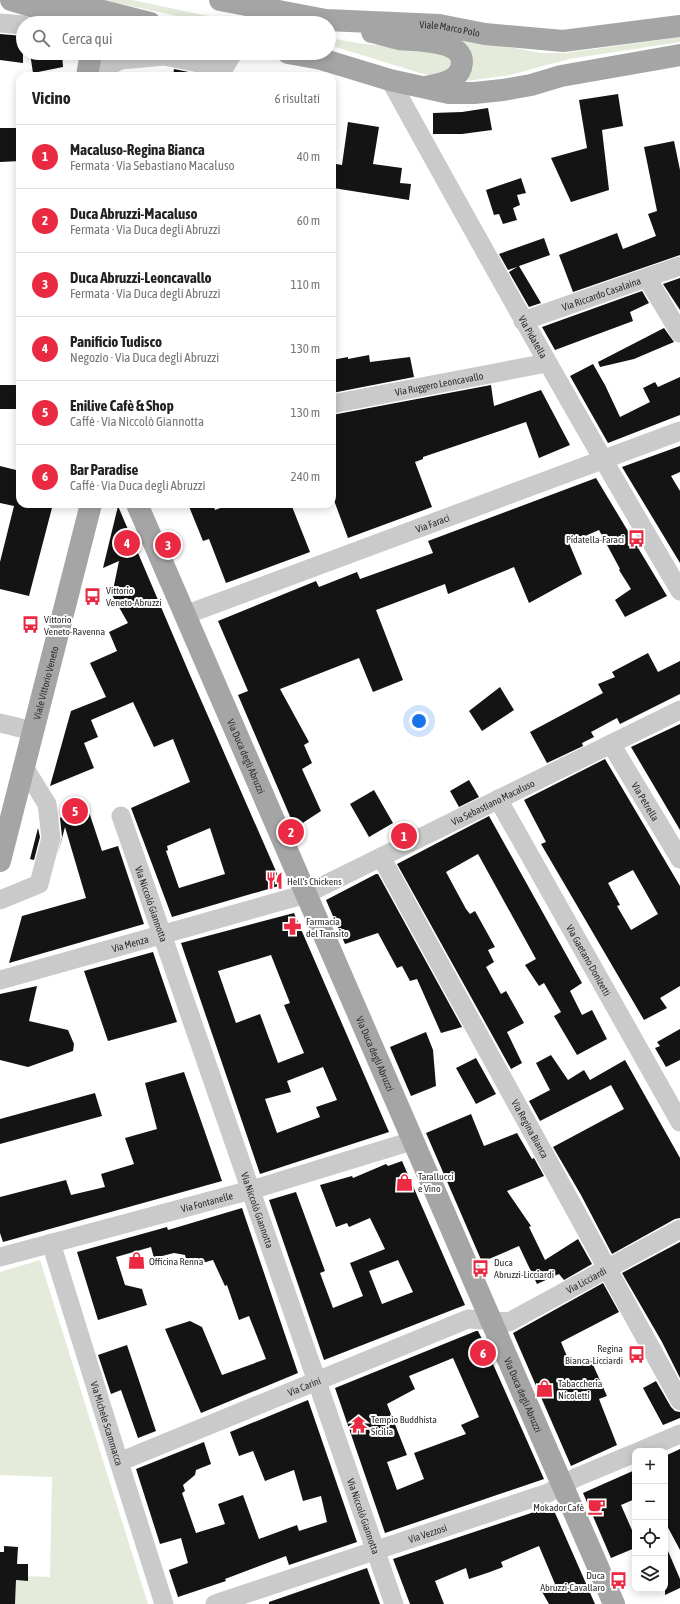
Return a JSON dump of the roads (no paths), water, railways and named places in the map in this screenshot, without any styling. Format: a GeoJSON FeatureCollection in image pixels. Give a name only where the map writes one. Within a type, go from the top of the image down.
{"type":"FeatureCollection","features":[{"type":"Feature","properties":{"kind":"main road"},"geometry":{"type":"LineString","coordinates":[[11,0],[61,16]]}},
{"type":"Feature","properties":{"kind":"main road"},"geometry":{"type":"LineString","coordinates":[[60,0],[123,16]]}},
{"type":"Feature","properties":{"kind":"main road","name":"Viale Marco Polo"},"geometry":{"type":"LineString","coordinates":[[220,0],[305,16]]}},
{"type":"Feature","properties":{"kind":"main road","name":"Viale Marco Polo"},"geometry":{"type":"LineString","coordinates":[[336,20],[439,25],[485,34],[563,41],[680,26]]}},
{"type":"Feature","properties":{"kind":"main road"},"geometry":{"type":"LineString","coordinates":[[336,22],[399,38],[440,43],[451,46],[458,52],[461,59],[461,66],[457,76],[446,82],[421,88]]}},
{"type":"Feature","properties":{"kind":"main road"},"geometry":{"type":"LineString","coordinates":[[324,60],[421,88],[449,93],[474,93],[531,85],[561,76],[680,55]]}},
{"type":"Feature","properties":{"kind":"main road"},"geometry":{"type":"LineString","coordinates":[[82,60],[84,72]]}},
{"type":"Feature","properties":{"kind":"main road"},"geometry":{"type":"LineString","coordinates":[[86,72],[89,60]]}},
{"type":"Feature","properties":{"kind":"main road","name":"Viale Vittorio Veneto"},"geometry":{"type":"LineString","coordinates":[[0,858],[90,508]]}},
{"type":"Feature","properties":{"kind":"main road","name":"Via Duca degli Abruzzi"},"geometry":{"type":"LineString","coordinates":[[139,508],[614,1604]]}},
{"type":"Feature","properties":{"kind":"street"},"geometry":{"type":"LineString","coordinates":[[0,23],[16,24]]}},
{"type":"Feature","properties":{"kind":"street"},"geometry":{"type":"LineString","coordinates":[[100,72],[104,68],[121,60]]}},
{"type":"Feature","properties":{"kind":"street"},"geometry":{"type":"LineString","coordinates":[[189,60],[224,68],[229,60]]}},
{"type":"Feature","properties":{"kind":"street","name":"Via Pidatella"},"geometry":{"type":"LineString","coordinates":[[390,80],[602,461],[680,591]]}},
{"type":"Feature","properties":{"kind":"street","name":"Via Riccardo Casalaina"},"geometry":{"type":"LineString","coordinates":[[523,321],[680,266]]}},
{"type":"Feature","properties":{"kind":"street"},"geometry":{"type":"LineString","coordinates":[[647,278],[680,333]]}},
{"type":"Feature","properties":{"kind":"street","name":"Via Ruggero Leoncavallo"},"geometry":{"type":"LineString","coordinates":[[336,403],[547,363]]}},
{"type":"Feature","properties":{"kind":"street","name":"Via Faraci"},"geometry":{"type":"LineString","coordinates":[[185,615],[680,431]]}},
{"type":"Feature","properties":{"kind":"street","name":"Via Sebastiano Macaluso"},"geometry":{"type":"LineString","coordinates":[[306,894],[680,710]]}},
{"type":"Feature","properties":{"kind":"street"},"geometry":{"type":"LineString","coordinates":[[0,723],[33,731]]}},
{"type":"Feature","properties":{"kind":"street","name":"Via Petrella"},"geometry":{"type":"LineString","coordinates":[[611,744],[680,859]]}},
{"type":"Feature","properties":{"kind":"street"},"geometry":{"type":"LineString","coordinates":[[0,900],[39,884],[51,838],[47,804],[24,767]]}},
{"type":"Feature","properties":{"kind":"street","name":"Via Gaetano Donizetti"},"geometry":{"type":"LineString","coordinates":[[498,799],[680,1122]]}},
{"type":"Feature","properties":{"kind":"street","name":"Via Niccolò Giannotta"},"geometry":{"type":"LineString","coordinates":[[121,816],[394,1604]]}},
{"type":"Feature","properties":{"kind":"street","name":"Via Regina Bianca"},"geometry":{"type":"LineString","coordinates":[[381,857],[680,1401]]}},
{"type":"Feature","properties":{"kind":"street","name":"Via Menza"},"geometry":{"type":"LineString","coordinates":[[0,980],[162,933],[306,894]]}},
{"type":"Feature","properties":{"kind":"street","name":"Via Fontanelle"},"geometry":{"type":"LineString","coordinates":[[0,1257],[251,1190],[412,1141]]}},
{"type":"Feature","properties":{"kind":"street","name":"Via Licciardi"},"geometry":{"type":"LineString","coordinates":[[491,1320],[509,1322],[680,1229]]}},
{"type":"Feature","properties":{"kind":"street","name":"Via Michele Scammacca"},"geometry":{"type":"LineString","coordinates":[[51,1243],[118,1462],[164,1604]]}},
{"type":"Feature","properties":{"kind":"street","name":"Via Carini"},"geometry":{"type":"LineString","coordinates":[[118,1462],[468,1319],[491,1320]]}},
{"type":"Feature","properties":{"kind":"street"},"geometry":{"type":"LineString","coordinates":[[647,1448],[680,1434]]}},
{"type":"Feature","properties":{"kind":"street","name":"Via Vezzosi"},"geometry":{"type":"LineString","coordinates":[[215,1604],[548,1493],[562,1485],[632,1454]]}},
{"type":"Feature","properties":{"kind":"place","name":"Pidatella-Faraci"},"geometry":{"type":"Point","coordinates":[637,539]}},
{"type":"Feature","properties":{"kind":"place","name":"Panificio Tudisco"},"geometry":{"type":"Point","coordinates":[127,543]}},
{"type":"Feature","properties":{"kind":"place","name":"Duca Abruzzi-Leoncavallo"},"geometry":{"type":"Point","coordinates":[168,545]}},
{"type":"Feature","properties":{"kind":"place","name":"Vittorio Veneto-Abruzzi"},"geometry":{"type":"Point","coordinates":[93,596]}},
{"type":"Feature","properties":{"kind":"place","name":"Vittorio Veneto-Ravenna"},"geometry":{"type":"Point","coordinates":[31,625]}},
{"type":"Feature","properties":{"kind":"place","name":"Enilive Cafè & Shop"},"geometry":{"type":"Point","coordinates":[75,811]}},
{"type":"Feature","properties":{"kind":"place","name":"Duca Abruzzi-Macaluso"},"geometry":{"type":"Point","coordinates":[291,832]}},
{"type":"Feature","properties":{"kind":"place","name":"Macaluso-Regina Bianca"},"geometry":{"type":"Point","coordinates":[404,836]}},
{"type":"Feature","properties":{"kind":"place","name":"Hell's Chickens"},"geometry":{"type":"Point","coordinates":[274,881]}},
{"type":"Feature","properties":{"kind":"place","name":"Farmacia del Transito"},"geometry":{"type":"Point","coordinates":[293,927]}},
{"type":"Feature","properties":{"kind":"place","name":"Tarallucci e Vino"},"geometry":{"type":"Point","coordinates":[405,1182]}},
{"type":"Feature","properties":{"kind":"place","name":"Officina Renna"},"geometry":{"type":"Point","coordinates":[136,1261]}},
{"type":"Feature","properties":{"kind":"place","name":"Duca Abruzzi-Licciardi"},"geometry":{"type":"Point","coordinates":[481,1268]}},
{"type":"Feature","properties":{"kind":"place","name":"Bar Paradise"},"geometry":{"type":"Point","coordinates":[483,1353]}},
{"type":"Feature","properties":{"kind":"place","name":"Regina Bianca-Licciardi"},"geometry":{"type":"Point","coordinates":[636,1354]}},
{"type":"Feature","properties":{"kind":"place","name":"Tabaccheria Nicoletti"},"geometry":{"type":"Point","coordinates":[545,1389]}},
{"type":"Feature","properties":{"kind":"place","name":"Tempio Buddhista Sicilia"},"geometry":{"type":"Point","coordinates":[358,1425]}},
{"type":"Feature","properties":{"kind":"place","name":"Mokador Cafè"},"geometry":{"type":"Point","coordinates":[597,1507]}},
{"type":"Feature","properties":{"kind":"place","name":"Duca Abruzzi-Cavallaro"},"geometry":{"type":"Point","coordinates":[618,1581]}}]}
